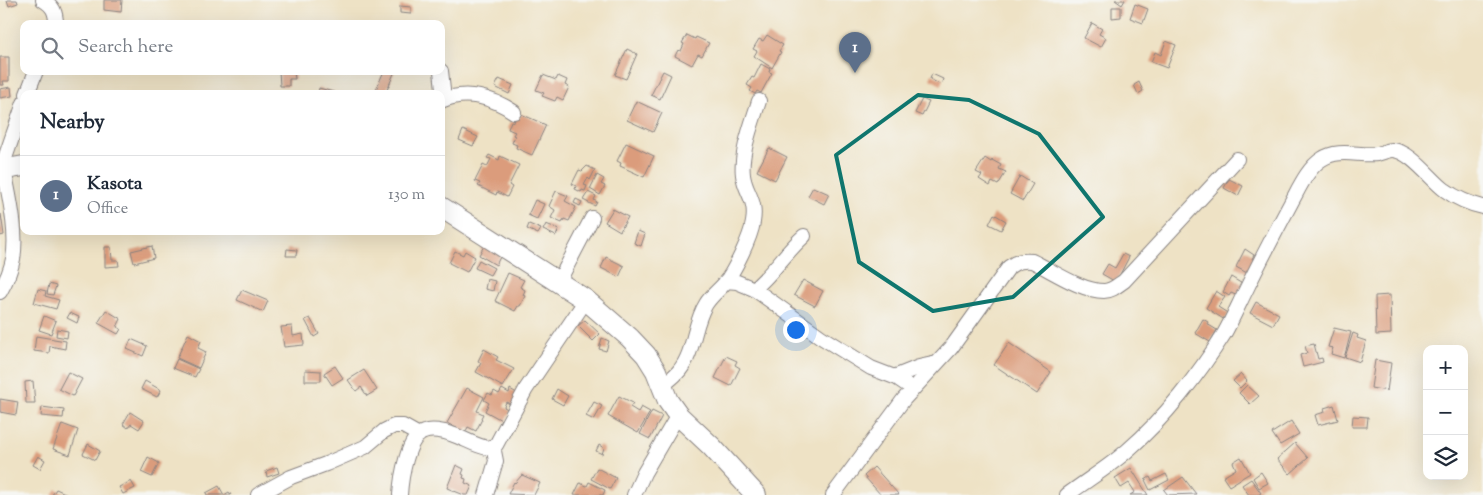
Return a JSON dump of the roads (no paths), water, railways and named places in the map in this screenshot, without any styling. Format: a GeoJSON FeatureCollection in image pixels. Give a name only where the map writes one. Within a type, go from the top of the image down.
{"type":"FeatureCollection","features":[{"type":"Feature","properties":{"kind":"street"},"geometry":{"type":"LineString","coordinates":[[43,0],[55,12],[56,20]]}},
{"type":"Feature","properties":{"kind":"street"},"geometry":{"type":"LineString","coordinates":[[29,90],[34,75]]}},
{"type":"Feature","properties":{"kind":"street"},"geometry":{"type":"LineString","coordinates":[[441,75],[443,90]]}},
{"type":"Feature","properties":{"kind":"street"},"geometry":{"type":"LineString","coordinates":[[445,100],[457,96],[485,97],[514,112]]}},
{"type":"Feature","properties":{"kind":"street"},"geometry":{"type":"LineString","coordinates":[[662,386],[679,371],[687,357],[701,313],[706,304],[726,281],[748,240],[753,224],[754,212],[752,198],[743,176],[743,161],[759,101]]}},
{"type":"Feature","properties":{"kind":"street"},"geometry":{"type":"LineString","coordinates":[[0,292],[6,281],[13,259],[14,242],[10,201],[1,170],[20,115]]}},
{"type":"Feature","properties":{"kind":"street"},"geometry":{"type":"LineString","coordinates":[[1067,495],[1127,451],[1155,424],[1206,361],[1225,331],[1301,186],[1312,168],[1321,159],[1347,152],[1364,155],[1379,154],[1392,150],[1400,152],[1418,164],[1444,190],[1483,208]]}},
{"type":"Feature","properties":{"kind":"street"},"geometry":{"type":"LineString","coordinates":[[833,495],[913,389],[951,348],[1009,267],[1016,262],[1032,261],[1084,288],[1104,291],[1113,289],[1124,281],[1237,159]]}},
{"type":"Feature","properties":{"kind":"street"},"geometry":{"type":"LineString","coordinates":[[1,170],[20,167]]}},
{"type":"Feature","properties":{"kind":"street"},"geometry":{"type":"LineString","coordinates":[[445,210],[586,300],[630,338],[646,355],[656,371],[668,401],[678,415],[711,446],[756,495]]}},
{"type":"Feature","properties":{"kind":"street"},"geometry":{"type":"LineString","coordinates":[[558,283],[592,218]]}},
{"type":"Feature","properties":{"kind":"street"},"geometry":{"type":"LineString","coordinates":[[754,289],[773,272],[795,244],[804,236]]}},
{"type":"Feature","properties":{"kind":"street"},"geometry":{"type":"LineString","coordinates":[[726,281],[737,282],[754,289],[821,337],[871,368],[894,377],[913,389]]}},
{"type":"Feature","properties":{"kind":"street"},"geometry":{"type":"LineString","coordinates":[[400,495],[403,470],[416,439],[426,431],[449,433],[481,447],[488,448],[493,446],[526,389],[586,300]]}},
{"type":"Feature","properties":{"kind":"street"},"geometry":{"type":"LineString","coordinates":[[894,377],[919,367],[937,363]]}},
{"type":"Feature","properties":{"kind":"street"},"geometry":{"type":"LineString","coordinates":[[634,495],[644,473],[678,415]]}},
{"type":"Feature","properties":{"kind":"street"},"geometry":{"type":"LineString","coordinates":[[258,495],[291,477],[326,464],[364,446],[394,426],[403,426],[420,435]]}},
{"type":"Feature","properties":{"kind":"street"},"geometry":{"type":"LineString","coordinates":[[486,495],[496,460],[493,446]]}},
{"type":"Feature","properties":{"kind":"place","name":"Kasota"},"geometry":{"type":"Point","coordinates":[855,73]}}]}
